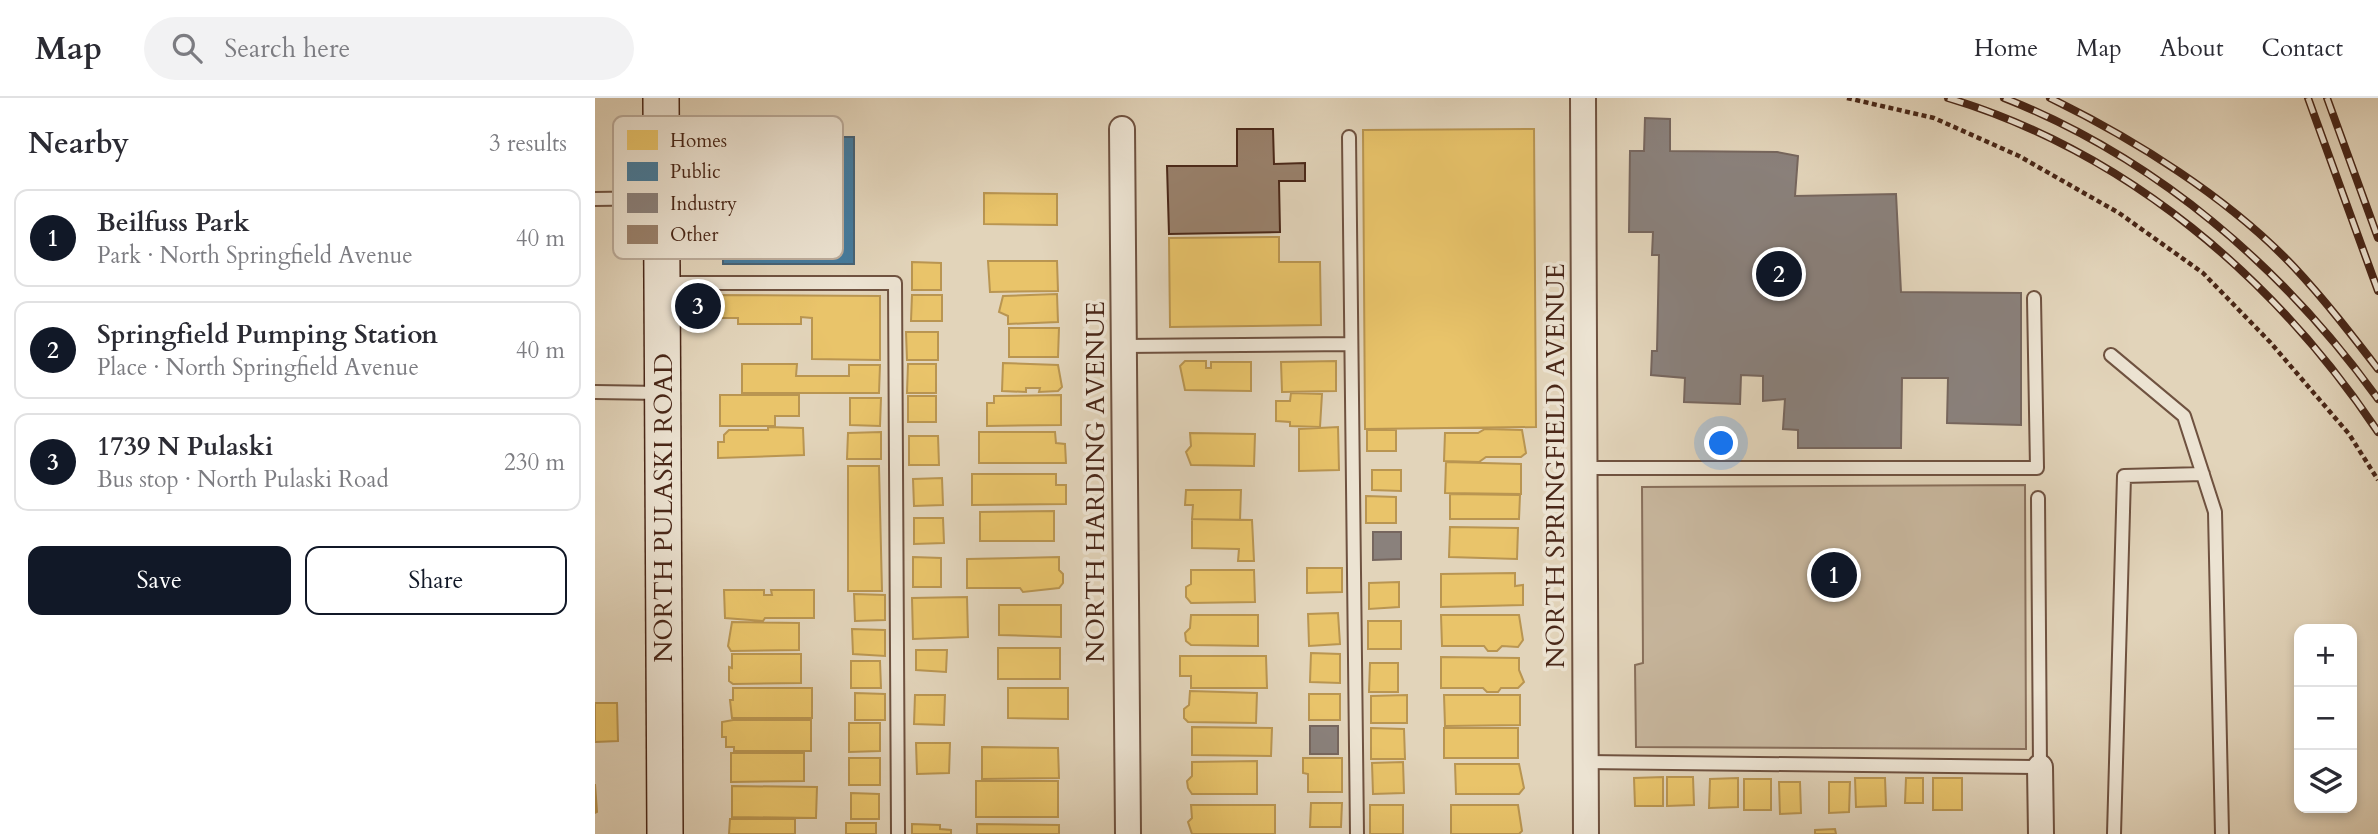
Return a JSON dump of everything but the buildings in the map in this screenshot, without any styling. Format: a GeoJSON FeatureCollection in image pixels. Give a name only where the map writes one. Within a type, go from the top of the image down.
{"type":"FeatureCollection","features":[{"type":"Feature","properties":{"kind":"main road","name":"NORTH PULASKI ROAD"},"geometry":{"type":"LineString","coordinates":[[661,98],[661,116]]}},
{"type":"Feature","properties":{"kind":"main road","name":"NORTH PULASKI ROAD"},"geometry":{"type":"LineString","coordinates":[[662,259],[665,834]]}},
{"type":"Feature","properties":{"kind":"street","name":"NORTH SPRINGFIELD AVENUE"},"geometry":{"type":"LineString","coordinates":[[1583,98],[1586,834]]}},
{"type":"Feature","properties":{"kind":"street","name":"NORTH HARDING AVENUE"},"geometry":{"type":"LineString","coordinates":[[1122,129],[1128,834]]}},
{"type":"Feature","properties":{"kind":"street"},"geometry":{"type":"LineString","coordinates":[[2040,767],[2041,834]]}},
{"type":"Feature","properties":{"kind":"lane"},"geometry":{"type":"LineString","coordinates":[[1349,137],[1357,834]]}},
{"type":"Feature","properties":{"kind":"lane"},"geometry":{"type":"LineString","coordinates":[[595,199],[613,199]]}},
{"type":"Feature","properties":{"kind":"lane"},"geometry":{"type":"LineString","coordinates":[[662,283],[895,283],[898,834]]}},
{"type":"Feature","properties":{"kind":"lane"},"geometry":{"type":"LineString","coordinates":[[1584,468],[2037,468],[2034,298]]}},
{"type":"Feature","properties":{"kind":"lane"},"geometry":{"type":"LineString","coordinates":[[1123,346],[1352,344]]}},
{"type":"Feature","properties":{"kind":"lane"},"geometry":{"type":"LineString","coordinates":[[2111,355],[2184,416],[2215,512],[2221,834]]}},
{"type":"Feature","properties":{"kind":"lane"},"geometry":{"type":"LineString","coordinates":[[595,392],[662,393]]}},
{"type":"Feature","properties":{"kind":"lane"},"geometry":{"type":"LineString","coordinates":[[2113,834],[2125,476],[2203,474]]}},
{"type":"Feature","properties":{"kind":"lane"},"geometry":{"type":"LineString","coordinates":[[1586,762],[2040,767],[2038,498]]}},
{"type":"Feature","properties":{"kind":"path"},"geometry":{"type":"LineString","coordinates":[[1847,98],[1934,118],[1982,139],[2019,156],[2140,228],[2203,274],[2270,342],[2349,434],[2378,480]]}},
{"type":"Feature","properties":{"kind":"shaded area"},"geometry":{"type":"Polygon","coordinates":[[[2025,485],[2026,749],[1636,747],[1635,665],[1643,663],[1642,487],[2025,485]]]}},
{"type":"Feature","properties":{"kind":"railway"},"geometry":{"type":"LineString","coordinates":[[1948,98],[2014,122],[2076,151],[2136,187],[2191,228],[2244,273],[2293,322],[2378,432]]}},
{"type":"Feature","properties":{"kind":"railway"},"geometry":{"type":"LineString","coordinates":[[2004,98],[2060,123],[2113,152],[2164,185],[2212,222],[2258,262],[2301,305],[2378,399]]}},
{"type":"Feature","properties":{"kind":"railway"},"geometry":{"type":"LineString","coordinates":[[2050,98],[2147,151],[2240,217],[2305,279],[2378,369]]}},
{"type":"Feature","properties":{"kind":"railway"},"geometry":{"type":"LineString","coordinates":[[2308,98],[2378,291]]}},
{"type":"Feature","properties":{"kind":"railway"},"geometry":{"type":"LineString","coordinates":[[2327,98],[2378,238]]}},
{"type":"Feature","properties":{"kind":"place","name":"Springfield Pumping Station"},"geometry":{"type":"Point","coordinates":[1779,274]}},
{"type":"Feature","properties":{"kind":"place","name":"1739 N Pulaski"},"geometry":{"type":"Point","coordinates":[698,306]}},
{"type":"Feature","properties":{"kind":"place","name":"Beilfuss Park"},"geometry":{"type":"Point","coordinates":[1834,575]}}]}
